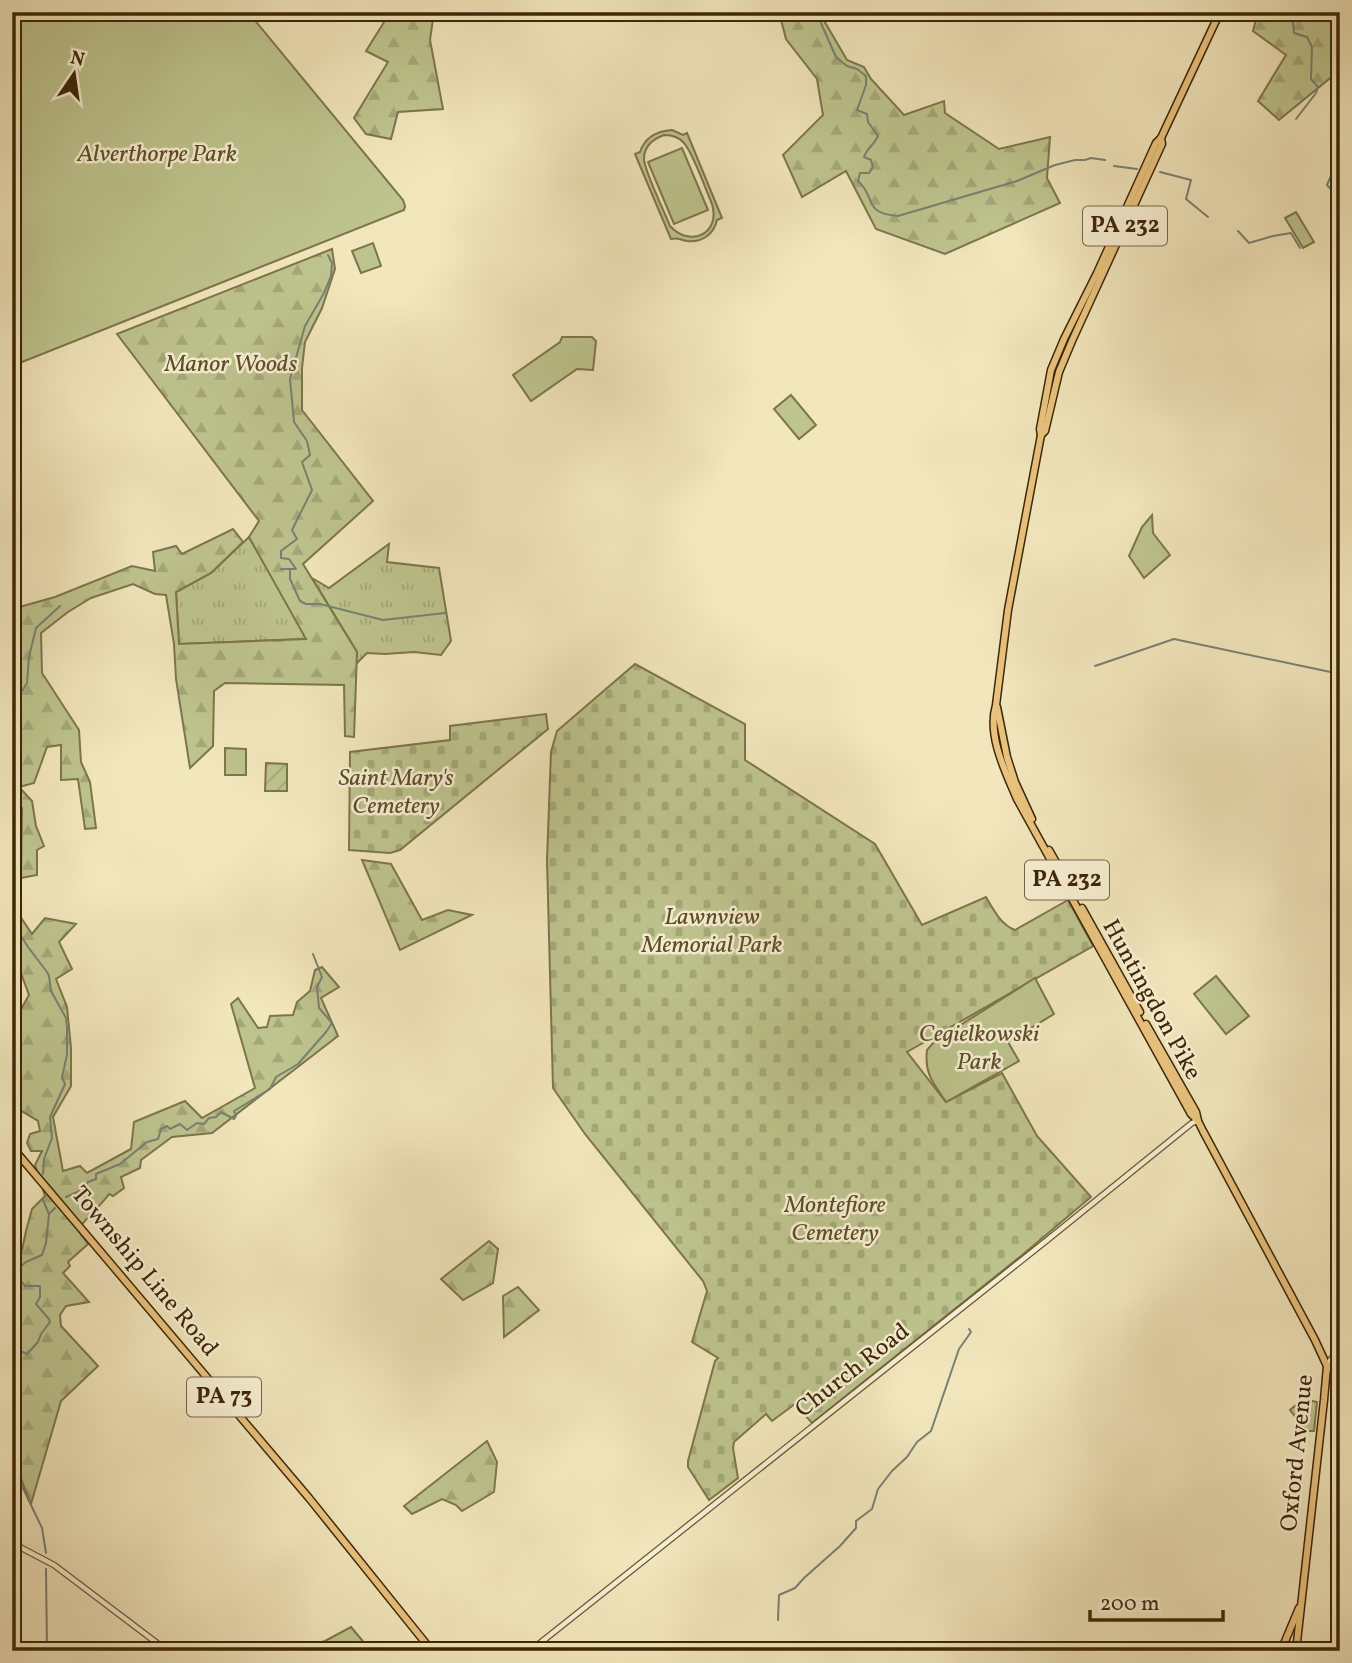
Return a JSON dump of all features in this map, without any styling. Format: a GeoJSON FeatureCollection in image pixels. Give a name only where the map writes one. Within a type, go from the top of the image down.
{"type":"FeatureCollection","features":[{"type":"Feature","properties":{"kind":"main road","name":"Huntingdon Pike"},"geometry":{"type":"LineString","coordinates":[[1220,12],[1051,370],[1008,610],[993,720],[998,745],[1017,799],[1191,1114],[1198,1121],[1258,1234]]}},
{"type":"Feature","properties":{"kind":"main road","name":"Township Line Road"},"geometry":{"type":"LineString","coordinates":[[12,1147],[309,1498],[432,1651]]}},
{"type":"Feature","properties":{"kind":"main road","name":"Oxford Avenue"},"geometry":{"type":"LineString","coordinates":[[1258,1234],[1327,1366],[1296,1648]]}},
{"type":"Feature","properties":{"kind":"main road"},"geometry":{"type":"LineString","coordinates":[[1327,1366],[1340,1373]]}},
{"type":"Feature","properties":{"kind":"main road"},"geometry":{"type":"LineString","coordinates":[[1283,1651],[1301,1603]]}},
{"type":"Feature","properties":{"kind":"main road"},"geometry":{"type":"LineString","coordinates":[[1283,1651],[1289,1646],[1296,1648]]}},
{"type":"Feature","properties":{"kind":"street","name":"Church Road"},"geometry":{"type":"LineString","coordinates":[[530,1651],[1192,1123],[1198,1121]]}},
{"type":"Feature","properties":{"kind":"street"},"geometry":{"type":"LineString","coordinates":[[1327,1366],[1331,1359],[1340,1353]]}},
{"type":"Feature","properties":{"kind":"street"},"geometry":{"type":"LineString","coordinates":[[12,1543],[54,1565],[157,1643],[162,1651]]}},
{"type":"Feature","properties":{"kind":"green space","name":"Alverthorpe Park"},"geometry":{"type":"Polygon","coordinates":[[[12,12],[248,12],[403,200],[404,210],[12,366],[12,12]]]}},
{"type":"Feature","properties":{"kind":"green space"},"geometry":{"type":"Polygon","coordinates":[[[379,12],[434,12],[430,40],[443,109],[398,112],[391,139],[366,134],[354,118],[388,62],[366,51],[386,19],[379,12]]]}},
{"type":"Feature","properties":{"kind":"green space"},"geometry":{"type":"Polygon","coordinates":[[[779,12],[819,12],[847,60],[864,67],[871,79],[904,115],[944,101],[945,113],[999,149],[1050,137],[1047,178],[1060,203],[945,254],[876,229],[846,171],[802,197],[783,155],[823,115],[817,79],[786,39],[779,12]]]}},
{"type":"Feature","properties":{"kind":"green space"},"geometry":{"type":"Polygon","coordinates":[[[1258,12],[1340,12],[1340,70],[1279,120],[1258,101],[1286,55],[1253,31],[1258,12]]]}},
{"type":"Feature","properties":{"kind":"green space"},"geometry":{"type":"Polygon","coordinates":[[[672,130],[683,135],[687,133],[722,218],[717,220],[710,233],[698,241],[671,239],[635,154],[640,152],[645,142],[656,133],[672,130]],[[664,135],[647,147],[644,159],[647,172],[670,226],[678,233],[694,237],[708,230],[712,223],[712,204],[688,148],[680,139],[664,135]]]}},
{"type":"Feature","properties":{"kind":"green space"},"geometry":{"type":"Polygon","coordinates":[[[682,148],[708,210],[674,224],[648,162],[682,148]]]}},
{"type":"Feature","properties":{"kind":"green space"},"geometry":{"type":"Polygon","coordinates":[[[1296,212],[1314,242],[1303,248],[1285,218],[1296,212]]]}},
{"type":"Feature","properties":{"kind":"green space"},"geometry":{"type":"Polygon","coordinates":[[[373,243],[381,266],[361,273],[352,251],[373,243]]]}},
{"type":"Feature","properties":{"kind":"green space","name":"Manor Woods"},"geometry":{"type":"Polygon","coordinates":[[[332,249],[335,269],[322,308],[305,342],[302,410],[373,501],[303,564],[357,652],[354,737],[345,736],[344,685],[225,683],[214,691],[213,746],[190,768],[166,595],[155,594],[133,584],[91,598],[41,633],[42,673],[79,730],[81,762],[90,782],[96,828],[85,829],[78,779],[61,780],[61,745],[47,747],[34,783],[19,787],[32,801],[36,826],[44,846],[37,850],[37,875],[21,878],[22,808],[12,804],[12,609],[55,597],[132,566],[155,571],[153,552],[176,546],[182,554],[233,529],[243,542],[211,573],[176,592],[179,644],[306,639],[249,537],[259,521],[117,334],[332,249]]]}},
{"type":"Feature","properties":{"kind":"green space"},"geometry":{"type":"Polygon","coordinates":[[[562,337],[592,337],[596,341],[593,370],[577,369],[531,401],[513,375],[560,342],[562,337]]]}},
{"type":"Feature","properties":{"kind":"green space"},"geometry":{"type":"Polygon","coordinates":[[[791,395],[816,425],[799,439],[774,409],[791,395]]]}},
{"type":"Feature","properties":{"kind":"green space"},"geometry":{"type":"Polygon","coordinates":[[[1152,515],[1153,533],[1170,555],[1144,578],[1129,556],[1142,527],[1152,515]]]}},
{"type":"Feature","properties":{"kind":"green space"},"geometry":{"type":"Polygon","coordinates":[[[249,537],[307,639],[179,644],[176,592],[211,573],[249,537]]]}},
{"type":"Feature","properties":{"kind":"green space"},"geometry":{"type":"Polygon","coordinates":[[[389,544],[387,562],[439,568],[451,641],[441,655],[414,652],[367,653],[356,664],[357,652],[312,578],[329,588],[389,544]]]}},
{"type":"Feature","properties":{"kind":"green space"},"geometry":{"type":"Polygon","coordinates":[[[635,664],[745,724],[745,760],[875,844],[922,925],[986,897],[1002,921],[1015,930],[1068,900],[1093,946],[907,1052],[946,1102],[1002,1073],[1037,1136],[1091,1197],[812,1423],[795,1404],[772,1421],[766,1414],[734,1442],[738,1478],[709,1500],[688,1467],[718,1358],[692,1342],[707,1291],[703,1281],[585,1134],[553,1088],[547,860],[551,752],[557,731],[635,664]]]}},
{"type":"Feature","properties":{"kind":"green space","name":"Saint Mary's Cemetery"},"geometry":{"type":"Polygon","coordinates":[[[546,714],[548,729],[400,850],[390,853],[349,850],[350,752],[450,740],[450,726],[546,714]]]}},
{"type":"Feature","properties":{"kind":"green space"},"geometry":{"type":"Polygon","coordinates":[[[225,748],[246,749],[246,775],[225,775],[225,748]]]}},
{"type":"Feature","properties":{"kind":"green space"},"geometry":{"type":"Polygon","coordinates":[[[266,763],[287,764],[287,791],[265,791],[266,763]]]}},
{"type":"Feature","properties":{"kind":"green space"},"geometry":{"type":"Polygon","coordinates":[[[362,860],[391,864],[422,920],[448,910],[472,915],[400,950],[362,860]]]}},
{"type":"Feature","properties":{"kind":"green space"},"geometry":{"type":"Polygon","coordinates":[[[12,904],[32,934],[45,918],[76,924],[59,942],[72,969],[56,979],[67,1007],[71,1048],[71,1086],[53,1117],[63,1171],[80,1166],[87,1173],[131,1149],[134,1122],[185,1101],[202,1118],[255,1088],[231,1004],[238,998],[258,1028],[267,1027],[270,1016],[293,1015],[297,1002],[310,991],[315,970],[322,967],[339,987],[321,998],[338,1036],[212,1133],[172,1137],[141,1160],[140,1168],[121,1177],[124,1188],[113,1196],[109,1194],[78,1230],[88,1244],[68,1262],[70,1266],[63,1273],[89,1302],[66,1306],[60,1315],[61,1326],[98,1366],[61,1401],[31,1504],[12,1456],[12,1297],[32,1209],[45,1196],[35,1165],[42,1151],[31,1151],[27,1143],[30,1134],[40,1131],[38,1121],[20,1110],[17,1097],[12,1093],[12,1057],[15,1047],[12,1045],[12,1017],[19,1013],[29,995],[12,949],[12,904]]]}},
{"type":"Feature","properties":{"kind":"green space"},"geometry":{"type":"Polygon","coordinates":[[[1216,976],[1249,1016],[1226,1034],[1194,994],[1216,976]]]}},
{"type":"Feature","properties":{"kind":"green space","name":"Cegielkowski Park"},"geometry":{"type":"Polygon","coordinates":[[[1035,978],[1054,1014],[1008,1042],[1019,1061],[946,1102],[929,1072],[927,1050],[935,1041],[1035,978]]]}},
{"type":"Feature","properties":{"kind":"green space"},"geometry":{"type":"Polygon","coordinates":[[[489,1241],[498,1249],[493,1283],[463,1300],[441,1279],[489,1241]]]}},
{"type":"Feature","properties":{"kind":"green space"},"geometry":{"type":"Polygon","coordinates":[[[518,1287],[539,1310],[504,1337],[503,1296],[518,1287]]]}},
{"type":"Feature","properties":{"kind":"green space"},"geometry":{"type":"Polygon","coordinates":[[[1303,1399],[1317,1402],[1314,1431],[1306,1431],[1290,1410],[1303,1399]]]}},
{"type":"Feature","properties":{"kind":"green space"},"geometry":{"type":"Polygon","coordinates":[[[487,1441],[497,1462],[494,1492],[462,1511],[442,1499],[412,1514],[404,1506],[487,1441]]]}},
{"type":"Feature","properties":{"kind":"green space"},"geometry":{"type":"Polygon","coordinates":[[[351,1627],[371,1651],[289,1651],[325,1641],[351,1627]]]}},
{"type":"Feature","properties":{"kind":"waterway"},"geometry":{"type":"LineString","coordinates":[[816,12],[836,57],[866,76],[866,85],[857,110],[867,114],[868,122],[878,136],[864,157],[871,160],[873,167],[869,173],[860,173],[858,181],[879,212],[898,216],[1017,181],[1055,165],[1091,158],[1105,160]]}},
{"type":"Feature","properties":{"kind":"waterway"},"geometry":{"type":"LineString","coordinates":[[1241,12],[1245,17],[1261,16],[1264,12]]}},
{"type":"Feature","properties":{"kind":"waterway"},"geometry":{"type":"LineString","coordinates":[[1292,12],[1294,33],[1307,37],[1312,47],[1311,79],[1318,87],[1296,119]]}},
{"type":"Feature","properties":{"kind":"waterway"},"geometry":{"type":"LineString","coordinates":[[1333,161],[1336,165],[1327,185],[1340,200]]}},
{"type":"Feature","properties":{"kind":"waterway"},"geometry":{"type":"LineString","coordinates":[[1114,166],[1137,169]]}},
{"type":"Feature","properties":{"kind":"waterway"},"geometry":{"type":"LineString","coordinates":[[1160,172],[1191,180],[1186,199],[1208,217]]}},
{"type":"Feature","properties":{"kind":"waterway"},"geometry":{"type":"LineString","coordinates":[[1238,231],[1249,243],[1291,233],[1300,248]]}},
{"type":"Feature","properties":{"kind":"waterway"},"geometry":{"type":"LineString","coordinates":[[281,569],[296,569],[289,559],[281,558],[281,551],[297,539],[292,530],[312,490],[302,462],[310,455],[307,441],[294,422],[290,379],[305,326],[331,276],[332,263],[328,255]]}},
{"type":"Feature","properties":{"kind":"waterway"},"geometry":{"type":"LineString","coordinates":[[290,571],[290,579],[300,601],[306,604],[320,604],[383,620],[445,613]]}},
{"type":"Feature","properties":{"kind":"waterway"},"geometry":{"type":"LineString","coordinates":[[12,707],[27,683],[29,657],[36,628],[60,606]]}},
{"type":"Feature","properties":{"kind":"waterway"},"geometry":{"type":"LineString","coordinates":[[1095,666],[1174,639],[1340,674]]}},
{"type":"Feature","properties":{"kind":"waterway"},"geometry":{"type":"LineString","coordinates":[[12,914],[18,931],[47,972],[51,991],[66,1018],[67,1055],[62,1077],[65,1084],[50,1117],[52,1138],[44,1159],[43,1174]]}},
{"type":"Feature","properties":{"kind":"waterway"},"geometry":{"type":"LineString","coordinates":[[66,1197],[84,1189],[88,1182],[96,1179],[96,1174],[120,1164],[147,1142],[158,1139],[161,1129],[167,1126],[170,1129],[180,1124],[187,1130],[197,1123],[204,1124],[221,1112],[234,1119],[234,1111],[270,1089],[276,1077],[298,1064],[332,1023],[319,1008],[317,987],[322,977],[313,954]]}},
{"type":"Feature","properties":{"kind":"waterway"},"geometry":{"type":"LineString","coordinates":[[12,1356],[18,1350],[27,1354],[50,1322],[36,1304],[40,1297],[40,1286],[25,1286],[18,1278],[20,1267],[42,1255],[46,1243],[49,1214],[43,1200]]}},
{"type":"Feature","properties":{"kind":"waterway"},"geometry":{"type":"LineString","coordinates":[[50,1213],[55,1208]]}},
{"type":"Feature","properties":{"kind":"waterway"},"geometry":{"type":"LineString","coordinates":[[778,1620],[779,1595],[795,1588],[840,1546],[856,1528],[856,1521],[872,1509],[878,1489],[892,1471],[907,1457],[917,1442],[931,1431],[959,1349],[971,1332],[969,1329]]}},
{"type":"Feature","properties":{"kind":"waterway"},"geometry":{"type":"LineString","coordinates":[[12,1461],[42,1528],[46,1553]]}},
{"type":"Feature","properties":{"kind":"waterway"},"geometry":{"type":"LineString","coordinates":[[46,1569],[47,1651]]}},
{"type":"Feature","properties":{"kind":"park label","name":"Lawnview Memorial Park"},"geometry":{"type":"Point","coordinates":[712,932]}},
{"type":"Feature","properties":{"kind":"park label","name":"Montefiore Cemetery"},"geometry":{"type":"Point","coordinates":[835,1220]}}]}
